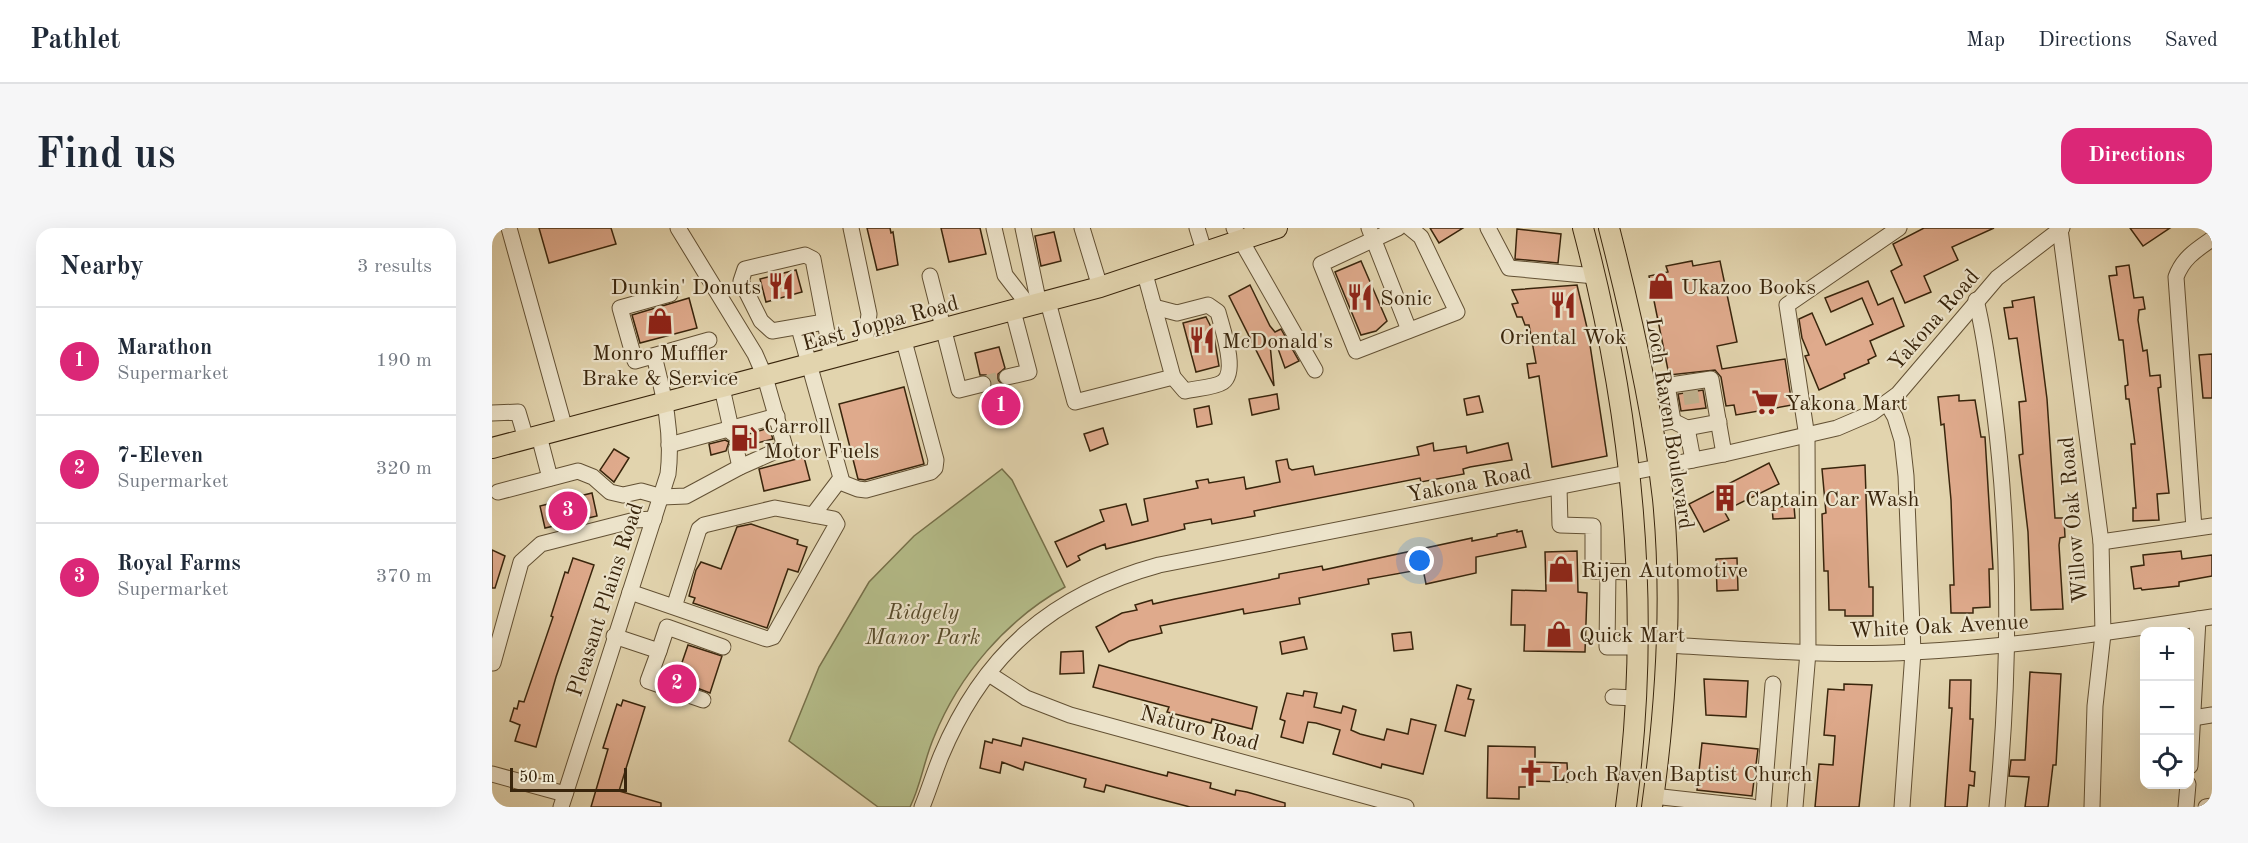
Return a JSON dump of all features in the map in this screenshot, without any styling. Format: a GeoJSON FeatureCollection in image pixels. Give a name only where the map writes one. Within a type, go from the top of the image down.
{"type":"FeatureCollection","features":[{"type":"Feature","properties":{"kind":"main road","name":"East Joppa Road"},"geometry":{"type":"LineString","coordinates":[[492,448],[1100,287],[1205,254],[1237,235],[1277,228]]}},
{"type":"Feature","properties":{"kind":"main road","name":"Loch Raven Boulevard"},"geometry":{"type":"LineString","coordinates":[[1583,228],[1616,373],[1630,473],[1636,572],[1637,647],[1626,807]]}},
{"type":"Feature","properties":{"kind":"main road","name":"Loch Raven Boulevard"},"geometry":{"type":"LineString","coordinates":[[1609,228],[1644,388],[1658,467],[1664,528],[1666,645],[1653,802]]}},
{"type":"Feature","properties":{"kind":"street"},"geometry":{"type":"LineString","coordinates":[[509,228],[565,429]]}},
{"type":"Feature","properties":{"kind":"street"},"geometry":{"type":"LineString","coordinates":[[498,492],[578,471],[593,477],[610,492],[623,495],[641,491],[662,497],[686,496],[740,467],[785,447],[765,377],[754,354],[678,228]]}},
{"type":"Feature","properties":{"kind":"street"},"geometry":{"type":"LineString","coordinates":[[851,228],[869,314],[864,351]]}},
{"type":"Feature","properties":{"kind":"street"},"geometry":{"type":"LineString","coordinates":[[994,228],[1005,275],[1032,306],[1075,402],[1173,377]]}},
{"type":"Feature","properties":{"kind":"street"},"geometry":{"type":"LineString","coordinates":[[1007,377],[1029,372],[1032,306],[1023,228]]}},
{"type":"Feature","properties":{"kind":"street"},"geometry":{"type":"LineString","coordinates":[[1082,228],[1100,287]]}},
{"type":"Feature","properties":{"kind":"street"},"geometry":{"type":"LineString","coordinates":[[1197,228],[1205,254]]}},
{"type":"Feature","properties":{"kind":"street"},"geometry":{"type":"LineString","coordinates":[[1398,228],[1371,234],[1321,264],[1356,351],[1457,312],[1421,237],[1410,228]]}},
{"type":"Feature","properties":{"kind":"street"},"geometry":{"type":"LineString","coordinates":[[1488,228],[1509,268],[1595,276]]}},
{"type":"Feature","properties":{"kind":"street"},"geometry":{"type":"LineString","coordinates":[[1795,807],[1808,652],[1807,437],[1787,305],[1899,228]]}},
{"type":"Feature","properties":{"kind":"street","name":"Yakona Road"},"geometry":{"type":"LineString","coordinates":[[922,807],[941,755],[958,722],[990,674],[1024,634],[1060,605],[1082,593],[1131,573],[1807,437],[1855,421],[1887,403],[1910,382],[1976,300],[2014,263],[2061,229]]}},
{"type":"Feature","properties":{"kind":"street","name":"Willow Oak Road"},"geometry":{"type":"LineString","coordinates":[[2061,229],[2101,542],[2103,634],[2095,706],[2092,807]]}},
{"type":"Feature","properties":{"kind":"street"},"geometry":{"type":"LineString","coordinates":[[1371,234],[1409,330]]}},
{"type":"Feature","properties":{"kind":"street"},"geometry":{"type":"LineString","coordinates":[[1237,235],[1315,370]]}},
{"type":"Feature","properties":{"kind":"street"},"geometry":{"type":"LineString","coordinates":[[2194,528],[2176,277],[2189,255],[2212,239]]}},
{"type":"Feature","properties":{"kind":"street"},"geometry":{"type":"LineString","coordinates":[[824,322],[772,331],[761,321],[741,281],[745,269],[805,255],[813,259],[832,359]]}},
{"type":"Feature","properties":{"kind":"street"},"geometry":{"type":"LineString","coordinates":[[1145,274],[1154,308],[1173,377],[1185,391],[1222,383],[1228,376],[1230,362],[1218,312],[1208,305],[1177,313],[1154,308]]}},
{"type":"Feature","properties":{"kind":"street"},"geometry":{"type":"LineString","coordinates":[[930,276],[959,390],[983,384]]}},
{"type":"Feature","properties":{"kind":"street"},"geometry":{"type":"LineString","coordinates":[[670,294],[620,308],[635,361],[709,340]]}},
{"type":"Feature","properties":{"kind":"street"},"geometry":{"type":"LineString","coordinates":[[1976,300],[1984,333],[2002,488],[2007,645],[1997,807]]}},
{"type":"Feature","properties":{"kind":"street"},"geometry":{"type":"LineString","coordinates":[[799,328],[840,482]]}},
{"type":"Feature","properties":{"kind":"street"},"geometry":{"type":"LineString","coordinates":[[840,482],[866,490],[931,472],[935,468],[936,460],[904,340]]}},
{"type":"Feature","properties":{"kind":"street","name":"Pleasant Plains Road"},"geometry":{"type":"LineString","coordinates":[[563,801],[614,636],[668,474],[669,445],[666,402],[654,356]]}},
{"type":"Feature","properties":{"kind":"street"},"geometry":{"type":"LineString","coordinates":[[1644,388],[1667,384],[1689,385],[1711,379],[1724,454]]}},
{"type":"Feature","properties":{"kind":"street"},"geometry":{"type":"LineString","coordinates":[[1667,384],[1685,425],[1692,460]]}},
{"type":"Feature","properties":{"kind":"street"},"geometry":{"type":"LineString","coordinates":[[722,388],[732,430]]}},
{"type":"Feature","properties":{"kind":"street"},"geometry":{"type":"LineString","coordinates":[[1887,403],[1895,417],[1902,440],[1906,476],[1913,652],[1902,807]]}},
{"type":"Feature","properties":{"kind":"street"},"geometry":{"type":"LineString","coordinates":[[1685,425],[1693,410]]}},
{"type":"Feature","properties":{"kind":"street"},"geometry":{"type":"LineString","coordinates":[[492,413],[518,412],[533,437],[550,478]]}},
{"type":"Feature","properties":{"kind":"street"},"geometry":{"type":"LineString","coordinates":[[669,445],[732,430],[777,416]]}},
{"type":"Feature","properties":{"kind":"street"},"geometry":{"type":"LineString","coordinates":[[1650,425],[1719,422]]}},
{"type":"Feature","properties":{"kind":"street"},"geometry":{"type":"LineString","coordinates":[[736,449],[740,467]]}},
{"type":"Feature","properties":{"kind":"street"},"geometry":{"type":"LineString","coordinates":[[813,515],[840,482]]}},
{"type":"Feature","properties":{"kind":"street"},"geometry":{"type":"LineString","coordinates":[[1559,487],[1560,525],[1593,526],[1593,571],[1636,572]]}},
{"type":"Feature","properties":{"kind":"street"},"geometry":{"type":"LineString","coordinates":[[630,592],[767,639],[773,637],[837,524],[834,519],[775,508],[704,525],[699,529],[674,607]]}},
{"type":"Feature","properties":{"kind":"street"},"geometry":{"type":"LineString","coordinates":[[492,664],[521,562],[531,552],[541,544],[635,520],[654,519]]}},
{"type":"Feature","properties":{"kind":"street"},"geometry":{"type":"LineString","coordinates":[[2101,542],[2212,526]]}},
{"type":"Feature","properties":{"kind":"street"},"geometry":{"type":"LineString","coordinates":[[1608,572],[1607,647],[1637,647]]}},
{"type":"Feature","properties":{"kind":"street"},"geometry":{"type":"LineString","coordinates":[[2194,710],[2205,618]]}},
{"type":"Feature","properties":{"kind":"street","name":"White Oak Avenue"},"geometry":{"type":"LineString","coordinates":[[1666,645],[1808,652],[1913,652],[2007,645],[2103,634],[2205,618]]}},
{"type":"Feature","properties":{"kind":"street"},"geometry":{"type":"LineString","coordinates":[[703,700],[648,681],[667,627],[723,647]]}},
{"type":"Feature","properties":{"kind":"street"},"geometry":{"type":"LineString","coordinates":[[614,636],[659,651]]}},
{"type":"Feature","properties":{"kind":"street","name":"Naturo Road"},"geometry":{"type":"LineString","coordinates":[[990,674],[1026,698],[1070,715],[1406,807]]}},
{"type":"Feature","properties":{"kind":"street"},"geometry":{"type":"LineString","coordinates":[[1763,807],[1773,684]]}},
{"type":"Feature","properties":{"kind":"street"},"geometry":{"type":"LineString","coordinates":[[1613,697],[1635,698]]}},
{"type":"Feature","properties":{"kind":"street"},"geometry":{"type":"LineString","coordinates":[[2194,718],[2212,715]]}},
{"type":"Feature","properties":{"kind":"street"},"geometry":{"type":"LineString","coordinates":[[492,774],[563,801]]}},
{"type":"Feature","properties":{"kind":"street"},"geometry":{"type":"LineString","coordinates":[[2186,807],[2188,789]]}},
{"type":"Feature","properties":{"kind":"street"},"geometry":{"type":"LineString","coordinates":[[1653,802],[1752,807]]}},
{"type":"Feature","properties":{"kind":"street"},"geometry":{"type":"LineString","coordinates":[[2206,807],[2212,806]]}},
{"type":"Feature","properties":{"kind":"green space","name":"Ridgely Manor Park"},"geometry":{"type":"Polygon","coordinates":[[[1002,469],[1012,480],[1065,587],[1043,600],[1023,616],[1004,633],[971,671],[944,714],[910,807],[878,807],[789,741],[819,667],[869,582],[914,536],[1002,469]]]}},
{"type":"Feature","properties":{"kind":"building"},"geometry":{"type":"Polygon","coordinates":[[[539,228],[611,228],[616,244],[549,263],[539,228]]]}},
{"type":"Feature","properties":{"kind":"building"},"geometry":{"type":"Polygon","coordinates":[[[867,228],[890,228],[891,233],[893,232],[898,265],[877,270],[867,228]]]}},
{"type":"Feature","properties":{"kind":"building"},"geometry":{"type":"Polygon","coordinates":[[[941,228],[980,228],[986,254],[949,262],[941,228]]]}},
{"type":"Feature","properties":{"kind":"building"},"geometry":{"type":"Polygon","coordinates":[[[1430,228],[1463,228],[1439,243],[1430,228]]]}},
{"type":"Feature","properties":{"kind":"building"},"geometry":{"type":"Polygon","coordinates":[[[1924,228],[1994,228],[1952,247],[1958,260],[1924,276],[1931,292],[1905,303],[1891,271],[1902,265],[1893,244],[1924,228]]]}},
{"type":"Feature","properties":{"kind":"building"},"geometry":{"type":"Polygon","coordinates":[[[2130,228],[2170,228],[2143,246],[2130,228]]]}},
{"type":"Feature","properties":{"kind":"building"},"geometry":{"type":"Polygon","coordinates":[[[1517,229],[1561,234],[1558,263],[1515,259],[1517,229]]]}},
{"type":"Feature","properties":{"kind":"building"},"geometry":{"type":"Polygon","coordinates":[[[1054,232],[1061,261],[1041,266],[1035,236],[1054,232]]]}},
{"type":"Feature","properties":{"kind":"building","name":"Sonic"},"geometry":{"type":"Polygon","coordinates":[[[1361,261],[1387,321],[1376,331],[1361,335],[1335,272],[1361,261]]]}},
{"type":"Feature","properties":{"kind":"building"},"geometry":{"type":"Polygon","coordinates":[[[1692,261],[1693,266],[1720,261],[1737,342],[1717,346],[1722,369],[1785,359],[1792,405],[1736,415],[1734,405],[1726,406],[1721,377],[1715,370],[1669,375],[1649,276],[1668,272],[1666,266],[1692,261]]]}},
{"type":"Feature","properties":{"kind":"building"},"geometry":{"type":"Polygon","coordinates":[[[2129,265],[2134,298],[2143,297],[2145,309],[2139,310],[2138,320],[2143,351],[2147,350],[2150,376],[2160,375],[2161,387],[2158,388],[2169,493],[2157,494],[2159,520],[2133,521],[2133,508],[2136,508],[2131,444],[2135,444],[2129,399],[2126,399],[2125,386],[2128,385],[2123,340],[2119,340],[2109,276],[2117,275],[2116,267],[2129,265]]]}},
{"type":"Feature","properties":{"kind":"building","name":"Dunkin' Donuts"},"geometry":{"type":"Polygon","coordinates":[[[796,270],[802,292],[766,302],[760,279],[796,270]]]}},
{"type":"Feature","properties":{"kind":"building"},"geometry":{"type":"Polygon","coordinates":[[[1868,281],[1878,305],[1893,298],[1904,326],[1870,341],[1876,356],[1868,360],[1869,363],[1844,374],[1845,378],[1819,390],[1805,356],[1809,355],[1802,338],[1799,319],[1812,313],[1826,345],[1873,324],[1862,298],[1831,312],[1825,298],[1868,281]]]}},
{"type":"Feature","properties":{"kind":"building"},"geometry":{"type":"Polygon","coordinates":[[[1250,285],[1270,326],[1275,332],[1281,329],[1299,361],[1285,368],[1276,343],[1270,344],[1274,386],[1229,296],[1250,285]]]}},
{"type":"Feature","properties":{"kind":"building"},"geometry":{"type":"Polygon","coordinates":[[[1577,285],[1588,332],[1607,456],[1552,467],[1539,376],[1529,378],[1527,364],[1536,363],[1529,325],[1525,325],[1522,317],[1517,317],[1512,304],[1518,303],[1512,290],[1577,285]]]}},
{"type":"Feature","properties":{"kind":"building"},"geometry":{"type":"Polygon","coordinates":[[[2034,297],[2047,399],[2055,518],[2064,518],[2065,537],[2060,538],[2059,545],[2063,609],[2031,610],[2028,532],[2019,455],[2023,454],[2019,402],[2026,401],[2017,338],[2009,339],[2004,308],[2013,307],[2012,301],[2034,297]]]}},
{"type":"Feature","properties":{"kind":"building","name":"Monro Muffler Brake & Service"},"geometry":{"type":"Polygon","coordinates":[[[689,298],[697,328],[640,343],[632,315],[689,298]]]}},
{"type":"Feature","properties":{"kind":"building","name":"McDonald's"},"geometry":{"type":"Polygon","coordinates":[[[1206,317],[1213,331],[1219,366],[1196,372],[1183,323],[1206,317]]]}},
{"type":"Feature","properties":{"kind":"building"},"geometry":{"type":"Polygon","coordinates":[[[999,347],[1005,368],[998,374],[998,380],[1004,386],[1009,386],[1014,409],[1006,411],[1007,415],[995,418],[994,412],[990,413],[985,393],[992,387],[992,381],[986,375],[980,375],[975,353],[999,347]]]}},
{"type":"Feature","properties":{"kind":"building"},"geometry":{"type":"Polygon","coordinates":[[[2212,354],[2212,398],[2203,398],[2199,355],[2212,354]]]}},
{"type":"Feature","properties":{"kind":"building"},"geometry":{"type":"Polygon","coordinates":[[[904,387],[924,464],[865,480],[858,479],[839,404],[904,387]]]}},
{"type":"Feature","properties":{"kind":"building"},"geometry":{"type":"Polygon","coordinates":[[[1703,390],[1706,408],[1681,411],[1678,394],[1703,390]]]}},
{"type":"Feature","properties":{"kind":"building"},"geometry":{"type":"Polygon","coordinates":[[[1277,394],[1279,409],[1252,415],[1249,399],[1277,394]]]}},
{"type":"Feature","properties":{"kind":"building"},"geometry":{"type":"Polygon","coordinates":[[[1959,395],[1959,401],[1975,400],[1981,437],[1985,437],[1993,569],[1989,569],[1990,607],[1973,608],[1973,613],[1951,613],[1950,585],[1954,585],[1951,500],[1944,424],[1941,425],[1938,397],[1959,395]]]}},
{"type":"Feature","properties":{"kind":"building"},"geometry":{"type":"Polygon","coordinates":[[[1479,396],[1483,412],[1467,415],[1464,399],[1479,396]]]}},
{"type":"Feature","properties":{"kind":"building"},"geometry":{"type":"Polygon","coordinates":[[[1209,406],[1212,424],[1197,427],[1194,409],[1209,406]]]}},
{"type":"Feature","properties":{"kind":"building"},"geometry":{"type":"Polygon","coordinates":[[[769,428],[773,439],[745,446],[739,440],[741,436],[769,428]]]}},
{"type":"Feature","properties":{"kind":"building"},"geometry":{"type":"Polygon","coordinates":[[[1103,428],[1108,444],[1090,451],[1084,434],[1103,428]]]}},
{"type":"Feature","properties":{"kind":"building"},"geometry":{"type":"Polygon","coordinates":[[[725,440],[729,442],[726,451],[711,455],[709,444],[725,440]]]}},
{"type":"Feature","properties":{"kind":"building"},"geometry":{"type":"Polygon","coordinates":[[[1433,443],[1434,451],[1466,446],[1467,453],[1508,443],[1512,460],[1463,469],[1464,474],[1421,482],[1420,478],[1254,511],[1255,516],[1212,524],[1211,519],[1184,524],[1185,529],[1106,549],[1105,544],[1078,556],[1080,560],[1067,567],[1055,542],[1104,521],[1100,510],[1126,504],[1132,525],[1148,521],[1144,499],[1198,488],[1196,481],[1208,479],[1209,483],[1244,477],[1246,489],[1280,482],[1276,461],[1287,459],[1289,468],[1292,470],[1313,466],[1315,475],[1419,455],[1417,447],[1433,443]]]}},
{"type":"Feature","properties":{"kind":"building"},"geometry":{"type":"Polygon","coordinates":[[[614,449],[629,458],[614,482],[600,470],[614,449]]]}},
{"type":"Feature","properties":{"kind":"building"},"geometry":{"type":"Polygon","coordinates":[[[804,457],[810,480],[764,491],[759,469],[804,457]]]}},
{"type":"Feature","properties":{"kind":"building","name":"Captain Car Wash"},"geometry":{"type":"Polygon","coordinates":[[[1769,463],[1779,484],[1724,511],[1729,520],[1704,532],[1689,504],[1769,463]]]}},
{"type":"Feature","properties":{"kind":"building"},"geometry":{"type":"Polygon","coordinates":[[[1865,465],[1869,587],[1873,587],[1873,616],[1845,616],[1845,610],[1829,610],[1828,571],[1824,571],[1822,514],[1826,513],[1822,469],[1865,465]]]}},
{"type":"Feature","properties":{"kind":"building"},"geometry":{"type":"Polygon","coordinates":[[[592,493],[597,516],[545,528],[540,506],[592,493]]]}},
{"type":"Feature","properties":{"kind":"building"},"geometry":{"type":"Polygon","coordinates":[[[1794,506],[1795,518],[1773,519],[1772,507],[1794,506]]]}},
{"type":"Feature","properties":{"kind":"building"},"geometry":{"type":"Polygon","coordinates":[[[751,524],[798,540],[797,544],[807,547],[798,572],[788,569],[767,628],[693,603],[695,598],[689,596],[696,570],[701,562],[721,569],[737,527],[751,524]]]}},
{"type":"Feature","properties":{"kind":"building"},"geometry":{"type":"Polygon","coordinates":[[[1517,530],[1517,532],[1522,531],[1526,547],[1476,557],[1476,573],[1426,584],[1423,569],[1368,579],[1369,584],[1299,598],[1300,604],[1244,614],[1243,609],[1160,626],[1162,633],[1129,641],[1109,652],[1096,627],[1122,613],[1137,610],[1135,605],[1152,600],[1153,604],[1279,578],[1279,574],[1322,566],[1323,570],[1472,538],[1472,541],[1497,536],[1497,534],[1517,530]]]}},
{"type":"Feature","properties":{"kind":"building"},"geometry":{"type":"Polygon","coordinates":[[[492,550],[505,556],[495,588],[492,588],[492,550]]]}},
{"type":"Feature","properties":{"kind":"building"},"geometry":{"type":"Polygon","coordinates":[[[1577,551],[1578,592],[1587,593],[1585,652],[1524,651],[1525,625],[1511,625],[1512,590],[1546,591],[1545,552],[1577,551]]]}},
{"type":"Feature","properties":{"kind":"building"},"geometry":{"type":"Polygon","coordinates":[[[2181,551],[2182,559],[2212,555],[2212,576],[2179,582],[2179,586],[2134,589],[2131,567],[2144,565],[2143,555],[2181,551]]]}},
{"type":"Feature","properties":{"kind":"building"},"geometry":{"type":"Polygon","coordinates":[[[573,558],[594,565],[556,677],[536,747],[515,741],[520,725],[510,721],[519,701],[524,702],[553,617],[551,616],[565,572],[568,573],[573,558]]]}},
{"type":"Feature","properties":{"kind":"building"},"geometry":{"type":"Polygon","coordinates":[[[1737,558],[1738,590],[1717,591],[1716,559],[1737,558]]]}},
{"type":"Feature","properties":{"kind":"building"},"geometry":{"type":"Polygon","coordinates":[[[1411,632],[1413,649],[1394,651],[1392,634],[1411,632]]]}},
{"type":"Feature","properties":{"kind":"building"},"geometry":{"type":"Polygon","coordinates":[[[1304,637],[1307,649],[1282,654],[1280,642],[1304,637]]]}},
{"type":"Feature","properties":{"kind":"building"},"geometry":{"type":"Polygon","coordinates":[[[688,645],[722,656],[710,693],[676,680],[688,645]]]}},
{"type":"Feature","properties":{"kind":"building"},"geometry":{"type":"Polygon","coordinates":[[[1083,651],[1084,673],[1060,674],[1061,652],[1083,651]]]}},
{"type":"Feature","properties":{"kind":"building"},"geometry":{"type":"Polygon","coordinates":[[[1099,665],[1257,707],[1252,729],[1212,719],[1211,723],[1167,712],[1169,707],[1093,687],[1099,665]]]}},
{"type":"Feature","properties":{"kind":"building"},"geometry":{"type":"Polygon","coordinates":[[[2030,672],[2061,674],[2056,765],[2053,765],[2048,807],[2025,807],[2029,777],[2009,776],[2011,760],[2025,760],[2030,672]]]}},
{"type":"Feature","properties":{"kind":"building"},"geometry":{"type":"Polygon","coordinates":[[[1704,679],[1748,681],[1746,717],[1706,715],[1704,679]]]}},
{"type":"Feature","properties":{"kind":"building"},"geometry":{"type":"Polygon","coordinates":[[[1950,680],[1971,680],[1970,719],[1973,719],[1970,771],[1975,772],[1974,786],[1969,785],[1967,807],[1945,807],[1952,708],[1949,708],[1950,680]]]}},
{"type":"Feature","properties":{"kind":"building"},"geometry":{"type":"Polygon","coordinates":[[[1844,684],[1872,685],[1859,807],[1815,807],[1819,764],[1833,765],[1835,736],[1824,735],[1828,689],[1844,690],[1844,684]]]}},
{"type":"Feature","properties":{"kind":"building"},"geometry":{"type":"Polygon","coordinates":[[[1457,685],[1471,689],[1468,699],[1474,700],[1465,736],[1445,731],[1457,685]]]}},
{"type":"Feature","properties":{"kind":"building"},"geometry":{"type":"Polygon","coordinates":[[[1304,691],[1317,693],[1314,707],[1341,713],[1343,706],[1356,710],[1351,730],[1360,734],[1384,740],[1387,729],[1408,734],[1411,719],[1436,725],[1423,774],[1382,764],[1381,768],[1333,754],[1340,730],[1316,723],[1308,722],[1303,743],[1281,737],[1285,721],[1280,719],[1287,693],[1303,696],[1304,691]]]}},
{"type":"Feature","properties":{"kind":"building"},"geometry":{"type":"Polygon","coordinates":[[[623,700],[645,707],[619,791],[661,803],[661,807],[591,807],[608,749],[603,748],[617,704],[621,706],[623,700]]]}},
{"type":"Feature","properties":{"kind":"building"},"geometry":{"type":"Polygon","coordinates":[[[1023,738],[1167,776],[1168,772],[1211,783],[1210,788],[1235,795],[1236,790],[1247,792],[1285,803],[1285,807],[1190,807],[1106,785],[1104,792],[1084,787],[1086,779],[1025,762],[1023,770],[1002,762],[1000,773],[980,768],[985,741],[992,743],[993,739],[1021,746],[1023,738]]]}},
{"type":"Feature","properties":{"kind":"building"},"geometry":{"type":"Polygon","coordinates":[[[1702,743],[1758,749],[1752,796],[1697,790],[1702,743]]]}},
{"type":"Feature","properties":{"kind":"building","name":"Loch Raven Baptist Church"},"geometry":{"type":"Polygon","coordinates":[[[1488,746],[1535,747],[1535,762],[1567,763],[1568,782],[1529,781],[1529,787],[1519,787],[1519,799],[1487,798],[1488,746]]]}},
{"type":"Feature","properties":{"kind":"tunnel"},"geometry":{"type":"LineString","coordinates":[[983,384],[1007,377]]}},
{"type":"Feature","properties":{"kind":"tunnel"},"geometry":{"type":"LineString","coordinates":[[1690,389],[1693,410]]}},
{"type":"Feature","properties":{"kind":"place","name":"Dunkin' Donuts"},"geometry":{"type":"Point","coordinates":[781,286]}},
{"type":"Feature","properties":{"kind":"place","name":"Ukazoo Books"},"geometry":{"type":"Point","coordinates":[1661,286]}},
{"type":"Feature","properties":{"kind":"place","name":"Sonic"},"geometry":{"type":"Point","coordinates":[1360,297]}},
{"type":"Feature","properties":{"kind":"place","name":"Oriental Wok"},"geometry":{"type":"Point","coordinates":[1563,305]}},
{"type":"Feature","properties":{"kind":"place","name":"Monro Muffler Brake & Service"},"geometry":{"type":"Point","coordinates":[660,321]}},
{"type":"Feature","properties":{"kind":"place","name":"McDonald's"},"geometry":{"type":"Point","coordinates":[1202,340]}},
{"type":"Feature","properties":{"kind":"place","name":"Yakona Mart"},"geometry":{"type":"Point","coordinates":[1765,402]}},
{"type":"Feature","properties":{"kind":"place","name":"Marathon"},"geometry":{"type":"Point","coordinates":[1001,406]}},
{"type":"Feature","properties":{"kind":"place","name":"Carroll Motor Fuels"},"geometry":{"type":"Point","coordinates":[744,438]}},
{"type":"Feature","properties":{"kind":"place","name":"Captain Car Wash"},"geometry":{"type":"Point","coordinates":[1725,498]}},
{"type":"Feature","properties":{"kind":"place","name":"Royal Farms"},"geometry":{"type":"Point","coordinates":[568,511]}},
{"type":"Feature","properties":{"kind":"place","name":"Rijen Automotive"},"geometry":{"type":"Point","coordinates":[1561,569]}},
{"type":"Feature","properties":{"kind":"place","name":"Quick Mart"},"geometry":{"type":"Point","coordinates":[1559,634]}},
{"type":"Feature","properties":{"kind":"place","name":"7-Eleven"},"geometry":{"type":"Point","coordinates":[677,684]}},
{"type":"Feature","properties":{"kind":"place","name":"Loch Raven Baptist Church"},"geometry":{"type":"Point","coordinates":[1531,773]}}]}
